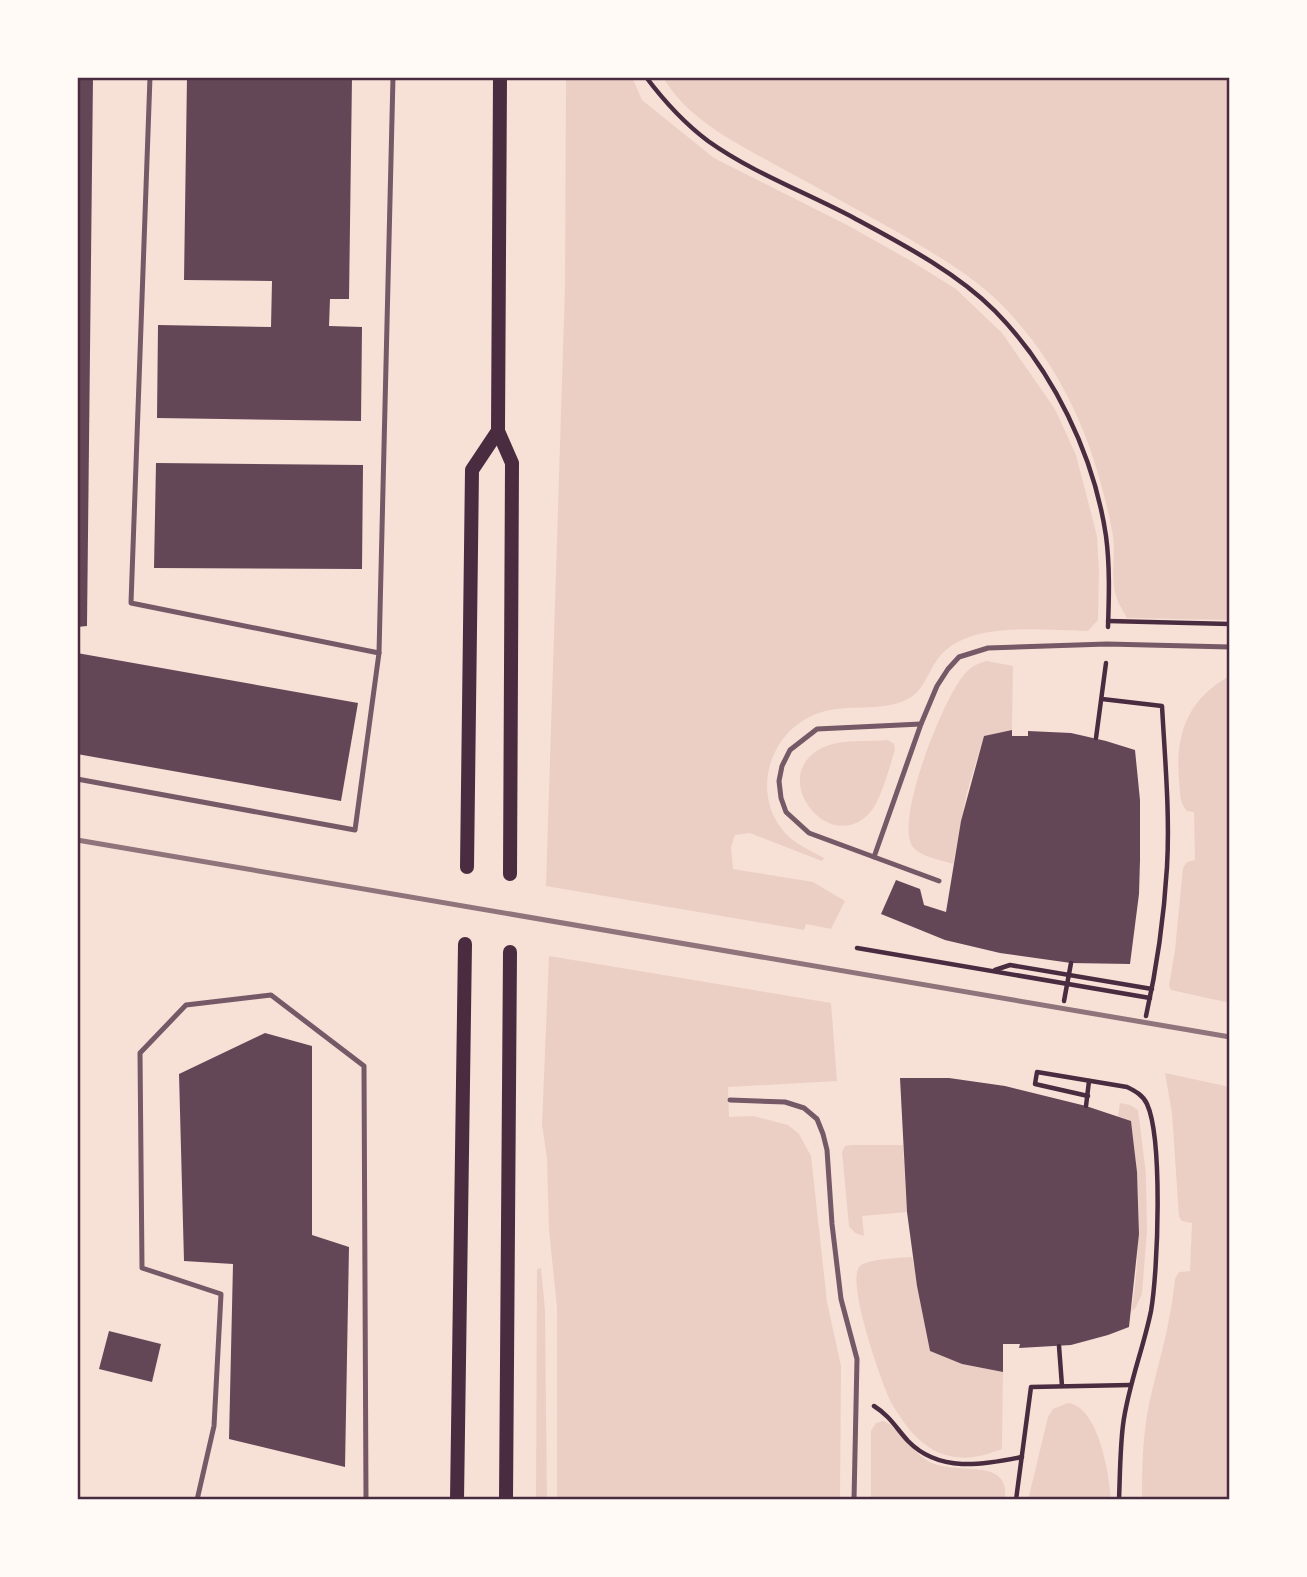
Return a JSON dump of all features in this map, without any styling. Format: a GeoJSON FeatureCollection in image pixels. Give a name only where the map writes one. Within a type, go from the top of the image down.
{"type":"FeatureCollection","features":[{"type":"Feature","properties":{"kind":"main road"},"geometry":{"type":"LineString","coordinates":[[500,77],[498,431],[512,463],[510,874]]}},
{"type":"Feature","properties":{"kind":"main road"},"geometry":{"type":"LineString","coordinates":[[467,867],[472,470],[498,431]]}},
{"type":"Feature","properties":{"kind":"main road"},"geometry":{"type":"LineString","coordinates":[[457,1500],[465,944]]}},
{"type":"Feature","properties":{"kind":"main road"},"geometry":{"type":"LineString","coordinates":[[506,1500],[510,952]]}},
{"type":"Feature","properties":{"kind":"lane"},"geometry":{"type":"LineString","coordinates":[[150,77],[131,603],[379,653]]}},
{"type":"Feature","properties":{"kind":"lane"},"geometry":{"type":"LineString","coordinates":[[77,779],[355,830],[379,653],[393,77]]}},
{"type":"Feature","properties":{"kind":"lane"},"geometry":{"type":"LineString","coordinates":[[874,857],[937,685],[959,657],[988,648],[1107,644],[1230,647]]}},
{"type":"Feature","properties":{"kind":"lane"},"geometry":{"type":"LineString","coordinates":[[921,724],[817,729],[790,750],[782,766],[779,781],[786,813],[809,833],[939,881]]}},
{"type":"Feature","properties":{"kind":"lane"},"geometry":{"type":"LineString","coordinates":[[197,1500],[215,1426],[221,1294],[142,1268],[141,1054],[186,1005],[271,995],[363,1066],[366,1500]]}},
{"type":"Feature","properties":{"kind":"lane"},"geometry":{"type":"LineString","coordinates":[[730,1100],[785,1102],[804,1108],[817,1119],[827,1150],[841,1299],[857,1359],[854,1500]]}},
{"type":"Feature","properties":{"kind":"path"},"geometry":{"type":"LineString","coordinates":[[646,77],[671,109],[707,140],[744,164],[853,217],[960,282],[994,310],[1049,383],[1082,451],[1105,536],[1108,565],[1107,644],[1096,738]]}},
{"type":"Feature","properties":{"kind":"path"},"geometry":{"type":"LineString","coordinates":[[1108,621],[1230,624]]}},
{"type":"Feature","properties":{"kind":"path"},"geometry":{"type":"LineString","coordinates":[[1102,699],[1162,706],[1167,866],[1162,926],[1146,1016]]}},
{"type":"Feature","properties":{"kind":"path"},"geometry":{"type":"LineString","coordinates":[[857,948],[1150,999]]}},
{"type":"Feature","properties":{"kind":"path"},"geometry":{"type":"LineString","coordinates":[[1064,1001],[1071,963]]}},
{"type":"Feature","properties":{"kind":"path"},"geometry":{"type":"LineString","coordinates":[[992,971],[1010,965],[1152,989]]}},
{"type":"Feature","properties":{"kind":"path"},"geometry":{"type":"LineString","coordinates":[[1088,1096],[1035,1084],[1037,1072],[1127,1087],[1138,1093],[1146,1101],[1155,1137],[1155,1265],[1151,1308],[1143,1347],[1130,1385],[1123,1427],[1119,1500]]}},
{"type":"Feature","properties":{"kind":"path"},"geometry":{"type":"LineString","coordinates":[[1086,1106],[1089,1081]]}},
{"type":"Feature","properties":{"kind":"path"},"geometry":{"type":"LineString","coordinates":[[1059,1346],[1062,1386]]}},
{"type":"Feature","properties":{"kind":"path"},"geometry":{"type":"LineString","coordinates":[[1016,1500],[1031,1387],[1130,1385]]}},
{"type":"Feature","properties":{"kind":"path"},"geometry":{"type":"LineString","coordinates":[[857,1400],[876,1407],[892,1418],[906,1439],[923,1455],[949,1464],[975,1464],[1022,1457]]}},
{"type":"Feature","properties":{"kind":"shaded area"},"geometry":{"type":"Polygon","coordinates":[[[566,77],[632,77],[642,100],[714,158],[849,226],[956,289],[1002,333],[1055,409],[1076,455],[1097,536],[1098,620],[1088,631],[1030,629],[971,636],[954,644],[941,655],[918,692],[906,700],[885,706],[822,712],[805,719],[791,730],[780,744],[768,777],[772,812],[790,838],[824,858],[822,861],[750,833],[735,835],[731,847],[733,869],[813,882],[845,901],[831,929],[806,924],[804,930],[546,886],[565,287],[566,77]]]}},
{"type":"Feature","properties":{"kind":"shaded area"},"geometry":{"type":"Polygon","coordinates":[[[663,77],[1230,77],[1230,620],[1127,618],[1115,591],[1112,531],[1086,437],[1058,379],[1041,352],[999,302],[964,273],[925,248],[716,130],[686,107],[663,77]]]}},
{"type":"Feature","properties":{"kind":"shaded area"},"geometry":{"type":"Polygon","coordinates":[[[987,661],[1013,666],[1012,730],[984,736],[967,792],[953,864],[926,856],[913,847],[909,834],[910,813],[923,760],[955,688],[966,672],[987,661]]]}},
{"type":"Feature","properties":{"kind":"shaded area"},"geometry":{"type":"Polygon","coordinates":[[[1230,676],[1230,1003],[1171,990],[1169,986],[1183,868],[1187,862],[1195,860],[1194,812],[1187,811],[1180,796],[1179,747],[1187,719],[1194,707],[1204,695],[1230,676]]]}},
{"type":"Feature","properties":{"kind":"shaded area"},"geometry":{"type":"Polygon","coordinates":[[[888,740],[894,744],[895,750],[883,789],[872,810],[856,823],[839,826],[823,820],[810,808],[802,793],[800,776],[807,760],[831,744],[888,740]]]}},
{"type":"Feature","properties":{"kind":"shaded area"},"geometry":{"type":"Polygon","coordinates":[[[549,956],[831,1003],[837,1081],[728,1087],[729,1117],[753,1116],[788,1125],[799,1134],[811,1156],[827,1302],[841,1366],[840,1500],[557,1500],[557,1308],[549,1230],[547,1158],[542,1125],[549,956]]]}},
{"type":"Feature","properties":{"kind":"shaded area"},"geometry":{"type":"Polygon","coordinates":[[[1165,1073],[1230,1087],[1230,1500],[1145,1500],[1142,1497],[1146,1420],[1175,1279],[1179,1272],[1190,1271],[1192,1223],[1182,1221],[1179,1217],[1172,1113],[1165,1073]]]}},
{"type":"Feature","properties":{"kind":"shaded area"},"geometry":{"type":"Polygon","coordinates":[[[1120,1103],[1138,1110],[1146,1174],[1147,1230],[1142,1294],[1131,1312],[1137,1265],[1138,1193],[1131,1122],[1118,1116],[1120,1103]]]}},
{"type":"Feature","properties":{"kind":"shaded area"},"geometry":{"type":"Polygon","coordinates":[[[903,1145],[907,1212],[862,1216],[864,1236],[855,1233],[849,1226],[842,1152],[845,1146],[903,1145]]]}},
{"type":"Feature","properties":{"kind":"shaded area"},"geometry":{"type":"Polygon","coordinates":[[[912,1257],[930,1351],[962,1364],[1003,1372],[1002,1449],[969,1458],[952,1457],[935,1451],[905,1424],[892,1404],[861,1311],[857,1275],[860,1266],[870,1262],[912,1257]]]}},
{"type":"Feature","properties":{"kind":"shaded area"},"geometry":{"type":"Polygon","coordinates":[[[541,1268],[545,1310],[547,1500],[536,1500],[537,1269],[541,1268]]]}},
{"type":"Feature","properties":{"kind":"shaded area"},"geometry":{"type":"Polygon","coordinates":[[[1068,1403],[1079,1407],[1095,1429],[1105,1459],[1111,1500],[1028,1500],[1048,1417],[1053,1409],[1068,1403]]]}},
{"type":"Feature","properties":{"kind":"shaded area"},"geometry":{"type":"Polygon","coordinates":[[[883,1421],[893,1427],[928,1461],[953,1468],[991,1472],[999,1477],[1005,1486],[1005,1500],[871,1500],[871,1431],[876,1423],[883,1421]]]}},
{"type":"Feature","properties":{"kind":"building"},"geometry":{"type":"Polygon","coordinates":[[[77,77],[93,77],[87,626],[77,627],[77,77]]]}},
{"type":"Feature","properties":{"kind":"building"},"geometry":{"type":"Polygon","coordinates":[[[187,77],[352,77],[349,299],[330,299],[329,326],[362,327],[361,421],[157,418],[158,325],[271,327],[272,281],[184,280],[187,77]]]}},
{"type":"Feature","properties":{"kind":"building"},"geometry":{"type":"Polygon","coordinates":[[[156,463],[363,465],[362,569],[154,568],[156,463]]]}},
{"type":"Feature","properties":{"kind":"building"},"geometry":{"type":"Polygon","coordinates":[[[77,653],[358,703],[341,801],[77,754],[77,653]]]}},
{"type":"Feature","properties":{"kind":"building"},"geometry":{"type":"Polygon","coordinates":[[[1012,730],[1012,736],[1028,736],[1028,731],[1071,733],[1135,750],[1140,800],[1140,860],[1139,894],[1130,964],[1071,963],[1000,953],[945,940],[881,914],[896,880],[920,889],[924,905],[946,912],[961,821],[984,736],[1012,730]]]}},
{"type":"Feature","properties":{"kind":"building"},"geometry":{"type":"Polygon","coordinates":[[[265,1033],[312,1046],[312,1235],[349,1247],[345,1467],[229,1439],[233,1264],[184,1261],[179,1074],[265,1033]]]}},
{"type":"Feature","properties":{"kind":"building"},"geometry":{"type":"Polygon","coordinates":[[[900,1078],[949,1078],[1005,1086],[1086,1106],[1131,1121],[1137,1172],[1139,1234],[1129,1327],[1071,1345],[1019,1348],[1020,1344],[1003,1344],[1003,1372],[962,1364],[930,1351],[917,1286],[907,1212],[900,1078]]]}},
{"type":"Feature","properties":{"kind":"building"},"geometry":{"type":"Polygon","coordinates":[[[109,1331],[161,1344],[152,1382],[99,1369],[109,1331]]]}},
{"type":"Feature","properties":{"kind":"railway"},"geometry":{"type":"LineString","coordinates":[[77,840],[1230,1037]]}}]}
